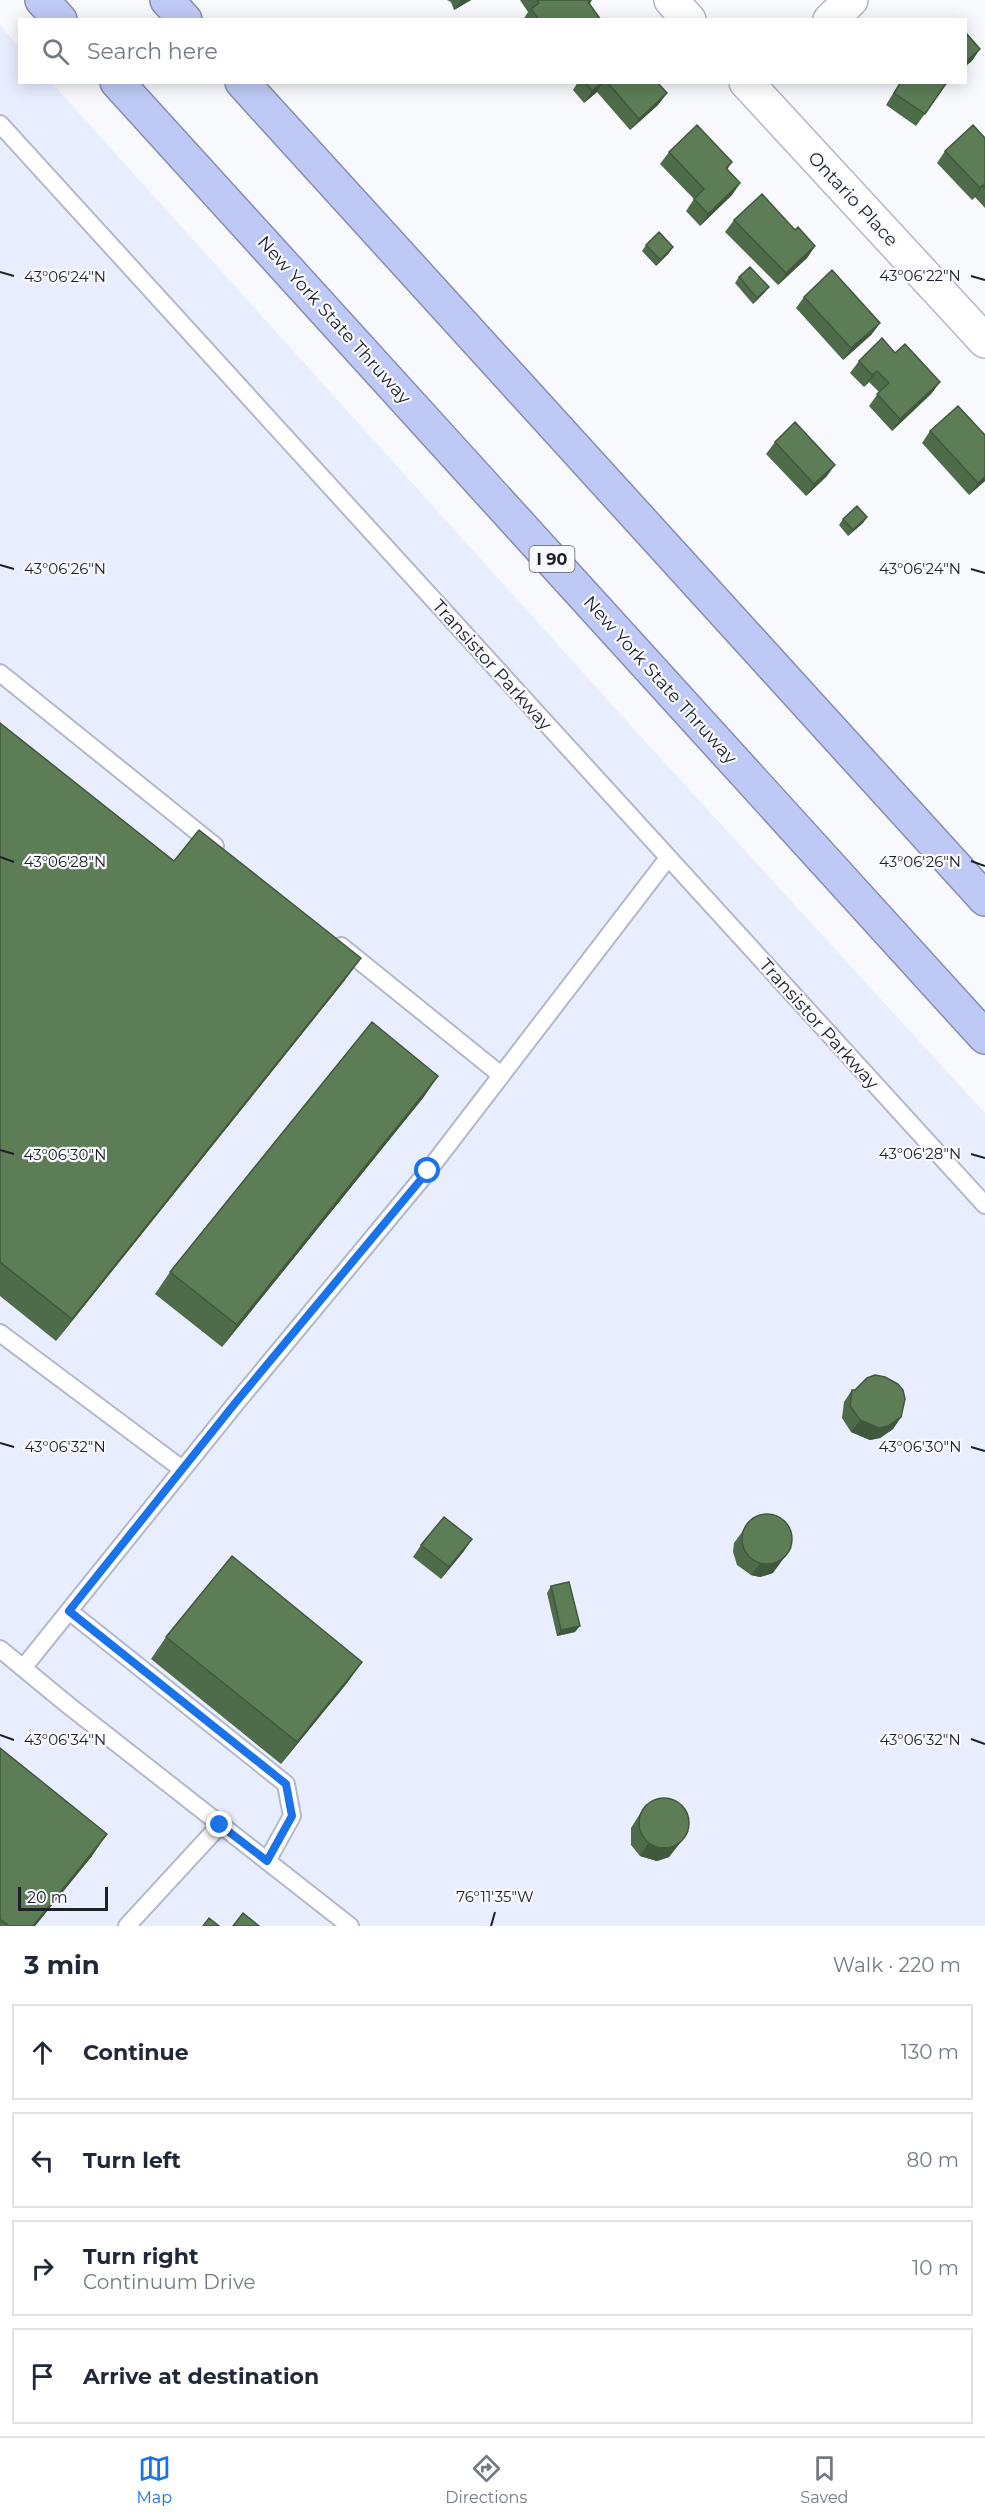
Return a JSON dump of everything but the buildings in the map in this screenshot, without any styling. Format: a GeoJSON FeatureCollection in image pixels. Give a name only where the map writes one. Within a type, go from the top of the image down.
{"type":"FeatureCollection","features":[{"type":"Feature","properties":{"kind":"highway"},"geometry":{"type":"LineString","coordinates":[[42,0],[58,18]]}},
{"type":"Feature","properties":{"kind":"highway"},"geometry":{"type":"LineString","coordinates":[[167,0],[183,18]]}},
{"type":"Feature","properties":{"kind":"highway","name":"New York State Thruway"},"geometry":{"type":"LineString","coordinates":[[119,84],[985,1038]]}},
{"type":"Feature","properties":{"kind":"highway"},"geometry":{"type":"LineString","coordinates":[[244,84],[985,899]]}},
{"type":"Feature","properties":{"kind":"street"},"geometry":{"type":"LineString","coordinates":[[671,0],[687,18]]}},
{"type":"Feature","properties":{"kind":"street"},"geometry":{"type":"LineString","coordinates":[[832,18],[851,0]]}},
{"type":"Feature","properties":{"kind":"street","name":"Ontario Place"},"geometry":{"type":"LineString","coordinates":[[753,85],[985,341]]}},
{"type":"Feature","properties":{"kind":"lane","name":"Transistor Parkway"},"geometry":{"type":"LineString","coordinates":[[0,124],[985,1204]]}},
{"type":"Feature","properties":{"kind":"lane"},"geometry":{"type":"LineString","coordinates":[[0,673],[232,859]]}},
{"type":"Feature","properties":{"kind":"lane"},"geometry":{"type":"LineString","coordinates":[[23,1668],[182,1469],[428,1171],[668,858]]}},
{"type":"Feature","properties":{"kind":"lane"},"geometry":{"type":"LineString","coordinates":[[325,934],[501,1076]]}},
{"type":"Feature","properties":{"kind":"lane"},"geometry":{"type":"LineString","coordinates":[[0,1333],[182,1469]]}},
{"type":"Feature","properties":{"kind":"lane"},"geometry":{"type":"LineString","coordinates":[[69,1611],[286,1784],[292,1816],[267,1861]]}},
{"type":"Feature","properties":{"kind":"lane"},"geometry":{"type":"LineString","coordinates":[[0,1649],[350,1926]]}},
{"type":"Feature","properties":{"kind":"lane"},"geometry":{"type":"LineString","coordinates":[[127,1926],[220,1825]]}},
{"type":"Feature","properties":{"kind":"shaded area"},"geometry":{"type":"Polygon","coordinates":[[[0,25],[18,46],[18,84],[53,84],[632,727],[985,1113],[985,1926],[0,1926],[0,25]]]}},
{"type":"Feature","properties":{"kind":"route"},"geometry":{"type":"LineString","coordinates":[[220,1825],[267,1861],[292,1816],[286,1784],[69,1611],[236,1402],[428,1171]]}}]}
